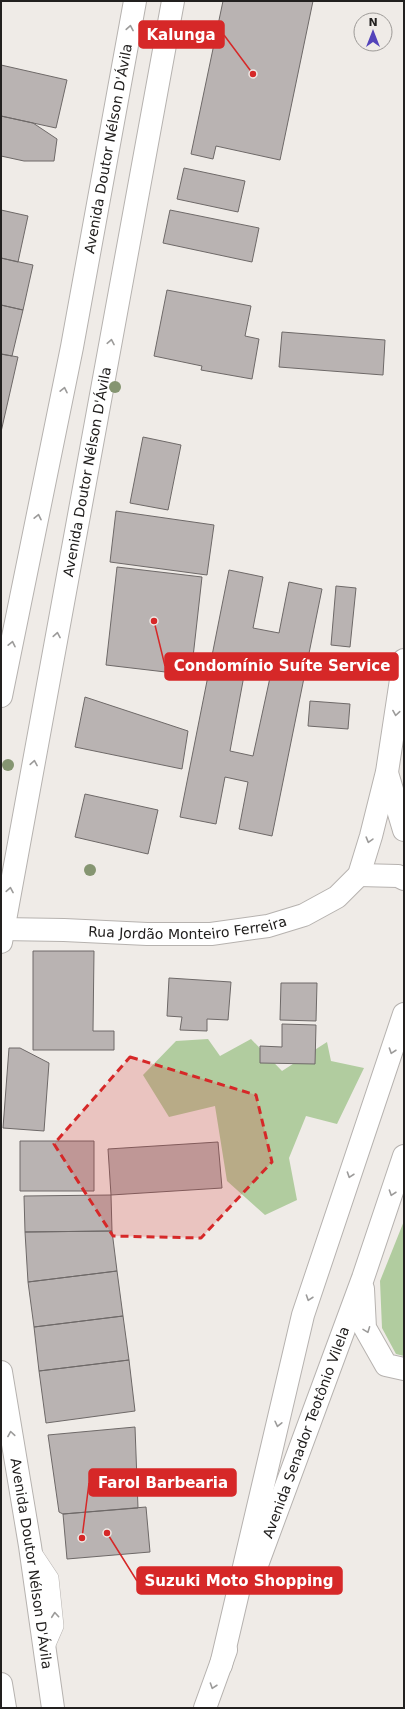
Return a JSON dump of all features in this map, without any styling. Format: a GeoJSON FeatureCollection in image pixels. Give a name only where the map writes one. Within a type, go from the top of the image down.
{"type":"FeatureCollection","features":[{"type":"Feature","properties":{"kind":"main road","name":"Avenida Doutor Nélson D'Ávila"},"geometry":{"type":"LineString","coordinates":[[1,696],[71,355],[135,1]]}},
{"type":"Feature","properties":{"kind":"main road","name":"Avenida Doutor Nélson D'Ávila"},"geometry":{"type":"LineString","coordinates":[[2,933],[173,1]]}},
{"type":"Feature","properties":{"kind":"main road"},"geometry":{"type":"LineString","coordinates":[[404,660],[387,772],[359,875],[398,876],[404,879]]}},
{"type":"Feature","properties":{"kind":"main road"},"geometry":{"type":"LineString","coordinates":[[387,772],[404,830]]}},
{"type":"Feature","properties":{"kind":"main road","name":"Rua Jordão Monteiro Ferreira"},"geometry":{"type":"LineString","coordinates":[[2,933],[211,934],[268,926],[304,915],[337,897],[359,875]]}},
{"type":"Feature","properties":{"kind":"main road"},"geometry":{"type":"LineString","coordinates":[[221,1664],[303,1315],[404,1014]]}},
{"type":"Feature","properties":{"kind":"main road","name":"Avenida Senador Teotônio Vilela"},"geometry":{"type":"LineString","coordinates":[[205,1708],[363,1278],[404,1156]]}},
{"type":"Feature","properties":{"kind":"main road"},"geometry":{"type":"LineString","coordinates":[[363,1278],[365,1328],[386,1365],[404,1369]]}},
{"type":"Feature","properties":{"kind":"main road","name":"Avenida Doutor Nélson D'Ávila"},"geometry":{"type":"LineString","coordinates":[[1,1372],[30,1546],[53,1708]]}},
{"type":"Feature","properties":{"kind":"main road"},"geometry":{"type":"LineString","coordinates":[[1,1684],[5,1708]]}},
{"type":"Feature","properties":{"kind":"highlighted area"},"geometry":{"type":"Polygon","coordinates":[[[130,1057],[256,1095],[272,1162],[201,1238],[113,1236],[54,1144],[130,1057]]]}},
{"type":"Feature","properties":{"kind":"green space"},"geometry":{"type":"Polygon","coordinates":[[[208,1039],[220,1056],[251,1039],[282,1071],[327,1042],[331,1061],[364,1068],[337,1124],[306,1116],[289,1158],[297,1200],[265,1215],[227,1181],[215,1106],[169,1117],[143,1075],[176,1041],[208,1039]]]}},
{"type":"Feature","properties":{"kind":"green space"},"geometry":{"type":"Polygon","coordinates":[[[404,1221],[404,1356],[396,1354],[382,1328],[380,1281],[404,1221]]]}},
{"type":"Feature","properties":{"kind":"building"},"geometry":{"type":"Polygon","coordinates":[[[223,1],[313,1],[280,160],[216,146],[213,159],[191,154],[223,1]]]}},
{"type":"Feature","properties":{"kind":"building"},"geometry":{"type":"Polygon","coordinates":[[[1,65],[67,80],[56,128],[1,116],[1,65]]]}},
{"type":"Feature","properties":{"kind":"building"},"geometry":{"type":"Polygon","coordinates":[[[1,116],[33,123],[57,139],[54,161],[24,161],[1,156],[1,116]]]}},
{"type":"Feature","properties":{"kind":"building"},"geometry":{"type":"Polygon","coordinates":[[[184,168],[245,181],[238,212],[177,199],[184,168]]]}},
{"type":"Feature","properties":{"kind":"building"},"geometry":{"type":"Polygon","coordinates":[[[1,210],[28,216],[18,262],[1,258],[1,210]]]}},
{"type":"Feature","properties":{"kind":"building"},"geometry":{"type":"Polygon","coordinates":[[[170,210],[259,228],[252,262],[163,243],[170,210]]]}},
{"type":"Feature","properties":{"kind":"building"},"geometry":{"type":"Polygon","coordinates":[[[1,258],[33,265],[23,310],[1,305],[1,258]]]}},
{"type":"Feature","properties":{"kind":"building"},"geometry":{"type":"Polygon","coordinates":[[[167,290],[251,306],[245,336],[259,339],[252,379],[201,370],[202,366],[154,356],[167,290]]]}},
{"type":"Feature","properties":{"kind":"building"},"geometry":{"type":"Polygon","coordinates":[[[1,305],[23,310],[12,356],[1,354],[1,305]]]}},
{"type":"Feature","properties":{"kind":"building"},"geometry":{"type":"Polygon","coordinates":[[[282,332],[385,340],[383,375],[279,367],[282,332]]]}},
{"type":"Feature","properties":{"kind":"building"},"geometry":{"type":"Polygon","coordinates":[[[1,354],[18,357],[1,432],[1,354]]]}},
{"type":"Feature","properties":{"kind":"building"},"geometry":{"type":"Polygon","coordinates":[[[143,437],[181,445],[168,510],[130,503],[143,437]]]}},
{"type":"Feature","properties":{"kind":"building"},"geometry":{"type":"Polygon","coordinates":[[[116,511],[214,525],[207,575],[110,562],[116,511]]]}},
{"type":"Feature","properties":{"kind":"building"},"geometry":{"type":"Polygon","coordinates":[[[117,567],[202,577],[191,675],[106,665],[117,567]]]}},
{"type":"Feature","properties":{"kind":"building"},"geometry":{"type":"Polygon","coordinates":[[[229,570],[263,577],[253,628],[279,633],[289,582],[322,589],[272,836],[239,829],[248,782],[225,777],[216,824],[180,817],[229,570]],[[248,654],[230,751],[253,756],[274,659],[248,654]]]}},
{"type":"Feature","properties":{"kind":"building"},"geometry":{"type":"Polygon","coordinates":[[[336,586],[356,588],[350,647],[331,645],[336,586]]]}},
{"type":"Feature","properties":{"kind":"building"},"geometry":{"type":"Polygon","coordinates":[[[85,697],[188,731],[182,769],[75,747],[85,697]]]}},
{"type":"Feature","properties":{"kind":"building"},"geometry":{"type":"Polygon","coordinates":[[[310,701],[350,704],[348,729],[308,726],[310,701]]]}},
{"type":"Feature","properties":{"kind":"building"},"geometry":{"type":"Polygon","coordinates":[[[85,794],[158,810],[148,854],[75,837],[85,794]]]}},
{"type":"Feature","properties":{"kind":"building"},"geometry":{"type":"Polygon","coordinates":[[[33,951],[94,951],[93,1031],[114,1031],[114,1050],[33,1050],[33,951]]]}},
{"type":"Feature","properties":{"kind":"building"},"geometry":{"type":"Polygon","coordinates":[[[169,978],[231,982],[228,1020],[207,1019],[207,1031],[180,1030],[182,1017],[167,1016],[169,978]]]}},
{"type":"Feature","properties":{"kind":"building"},"geometry":{"type":"Polygon","coordinates":[[[281,983],[317,983],[316,1021],[280,1020],[281,983]]]}},
{"type":"Feature","properties":{"kind":"building"},"geometry":{"type":"Polygon","coordinates":[[[282,1024],[316,1025],[315,1064],[260,1063],[260,1046],[282,1047],[282,1024]]]}},
{"type":"Feature","properties":{"kind":"building"},"geometry":{"type":"Polygon","coordinates":[[[9,1048],[20,1048],[49,1063],[44,1131],[3,1128],[9,1048]]]}},
{"type":"Feature","properties":{"kind":"building"},"geometry":{"type":"Polygon","coordinates":[[[20,1141],[94,1141],[94,1191],[20,1191],[20,1141]]]}},
{"type":"Feature","properties":{"kind":"building"},"geometry":{"type":"Polygon","coordinates":[[[218,1142],[222,1188],[111,1195],[108,1149],[218,1142]]]}},
{"type":"Feature","properties":{"kind":"building"},"geometry":{"type":"Polygon","coordinates":[[[111,1195],[112,1231],[25,1232],[24,1196],[111,1195]]]}},
{"type":"Feature","properties":{"kind":"building"},"geometry":{"type":"Polygon","coordinates":[[[112,1231],[117,1271],[28,1282],[25,1232],[112,1231]]]}},
{"type":"Feature","properties":{"kind":"building"},"geometry":{"type":"Polygon","coordinates":[[[117,1271],[123,1316],[34,1327],[28,1282],[117,1271]]]}},
{"type":"Feature","properties":{"kind":"building"},"geometry":{"type":"Polygon","coordinates":[[[123,1316],[129,1360],[39,1371],[34,1327],[123,1316]]]}},
{"type":"Feature","properties":{"kind":"building"},"geometry":{"type":"Polygon","coordinates":[[[129,1360],[135,1411],[46,1423],[39,1371],[129,1360]]]}},
{"type":"Feature","properties":{"kind":"building"},"geometry":{"type":"Polygon","coordinates":[[[135,1427],[138,1508],[63,1514],[59,1512],[48,1435],[135,1427]]]}},
{"type":"Feature","properties":{"kind":"building"},"geometry":{"type":"Polygon","coordinates":[[[146,1507],[150,1552],[67,1559],[63,1514],[146,1507]]]}},
{"type":"Feature","properties":{"kind":"place","name":"Kalunga"},"geometry":{"type":"Point","coordinates":[253,74]}},
{"type":"Feature","properties":{"kind":"place","name":"Condomínio Suíte Service"},"geometry":{"type":"Point","coordinates":[154,621]}},
{"type":"Feature","properties":{"kind":"place","name":"Suzuki Moto Shopping"},"geometry":{"type":"Point","coordinates":[107,1533]}},
{"type":"Feature","properties":{"kind":"place","name":"Farol Barbearia"},"geometry":{"type":"Point","coordinates":[82,1538]}}]}
